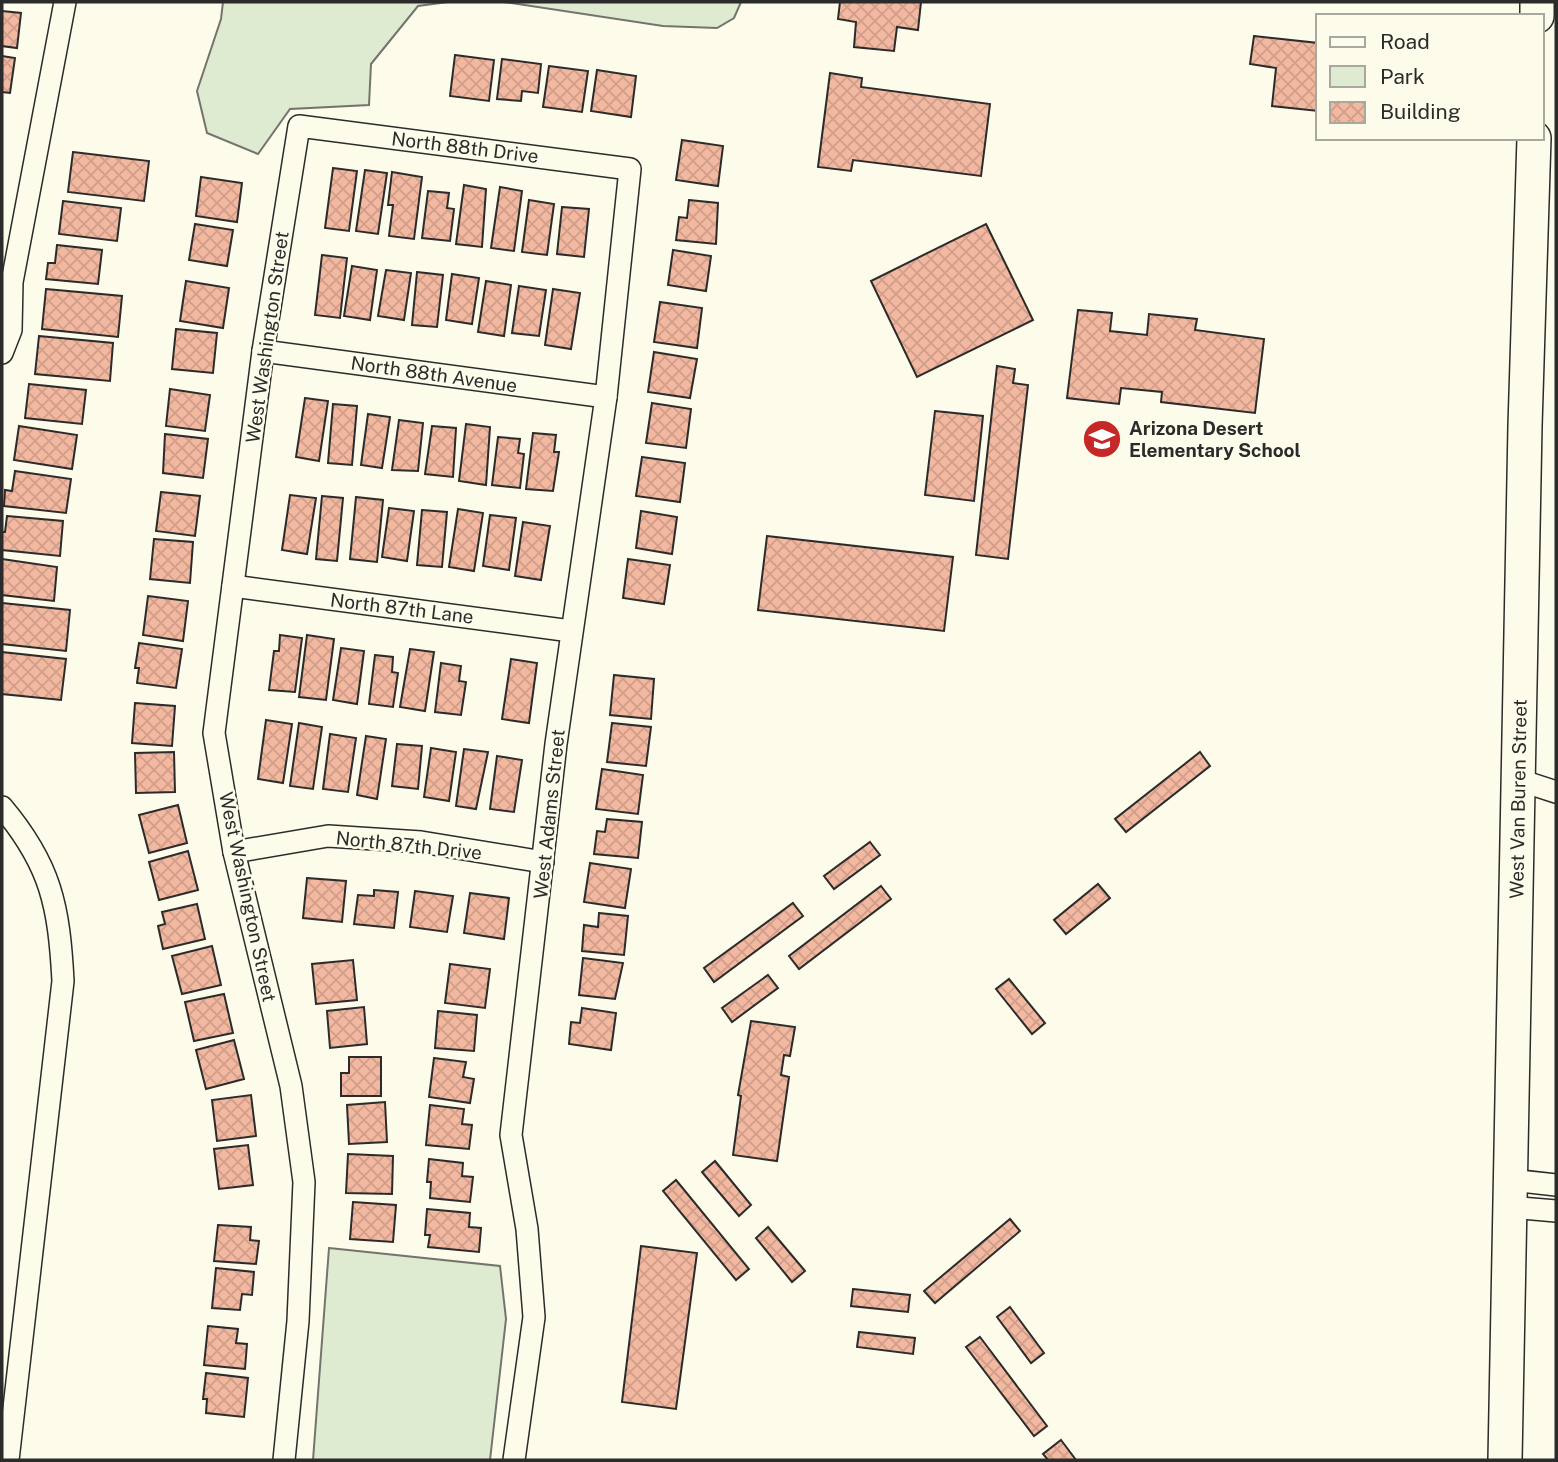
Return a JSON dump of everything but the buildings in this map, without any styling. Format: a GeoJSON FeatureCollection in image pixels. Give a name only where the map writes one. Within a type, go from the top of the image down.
{"type":"FeatureCollection","features":[{"type":"Feature","properties":{"kind":"main road","name":"West Van Buren Street"},"geometry":{"type":"LineString","coordinates":[[1505,1460],[1534,140]]}},
{"type":"Feature","properties":{"kind":"street"},"geometry":{"type":"LineString","coordinates":[[2,353],[11,330],[7,288],[65,2]]}},
{"type":"Feature","properties":{"kind":"street","name":"North 88th Drive"},"geometry":{"type":"LineString","coordinates":[[299,126],[630,169]]}},
{"type":"Feature","properties":{"kind":"street","name":"West Washington Street"},"geometry":{"type":"LineString","coordinates":[[284,1460],[298,1321],[304,1182],[291,1086],[234,852],[214,733],[263,351],[299,126]]}},
{"type":"Feature","properties":{"kind":"street","name":"West Adams Street"},"geometry":{"type":"LineString","coordinates":[[514,1460],[534,1317],[527,1229],[511,1135],[571,631],[606,397],[630,169]]}},
{"type":"Feature","properties":{"kind":"street","name":"North 88th Avenue"},"geometry":{"type":"LineString","coordinates":[[263,351],[606,397]]}},
{"type":"Feature","properties":{"kind":"street","name":"North 87th Lane"},"geometry":{"type":"LineString","coordinates":[[233,586],[571,631]]}},
{"type":"Feature","properties":{"kind":"street"},"geometry":{"type":"LineString","coordinates":[[1519,780],[1556,776]]}},
{"type":"Feature","properties":{"kind":"street"},"geometry":{"type":"LineString","coordinates":[[1519,780],[1556,792]]}},
{"type":"Feature","properties":{"kind":"street"},"geometry":{"type":"LineString","coordinates":[[2,807],[23,832],[42,863],[60,924],[63,981],[8,1460]]}},
{"type":"Feature","properties":{"kind":"street","name":"North 87th Drive"},"geometry":{"type":"LineString","coordinates":[[234,852],[328,836],[421,842],[543,862]]}},
{"type":"Feature","properties":{"kind":"street"},"geometry":{"type":"LineString","coordinates":[[1510,1194],[1556,1185]]}},
{"type":"Feature","properties":{"kind":"street"},"geometry":{"type":"LineString","coordinates":[[1510,1194],[1556,1211]]}},
{"type":"Feature","properties":{"kind":"green space"},"geometry":{"type":"Polygon","coordinates":[[[223,2],[448,2],[418,6],[371,64],[369,105],[290,109],[258,154],[207,133],[197,91],[221,19],[223,2]]]}},
{"type":"Feature","properties":{"kind":"green space"},"geometry":{"type":"Polygon","coordinates":[[[504,2],[741,2],[734,18],[717,28],[663,26],[504,2]]]}},
{"type":"Feature","properties":{"kind":"green space"},"geometry":{"type":"Polygon","coordinates":[[[329,1248],[500,1266],[506,1319],[490,1460],[313,1460],[329,1248]]]}},
{"type":"Feature","properties":{"kind":"place","name":"Arizona Desert Elementary School"},"geometry":{"type":"Point","coordinates":[1102,439]}}]}
